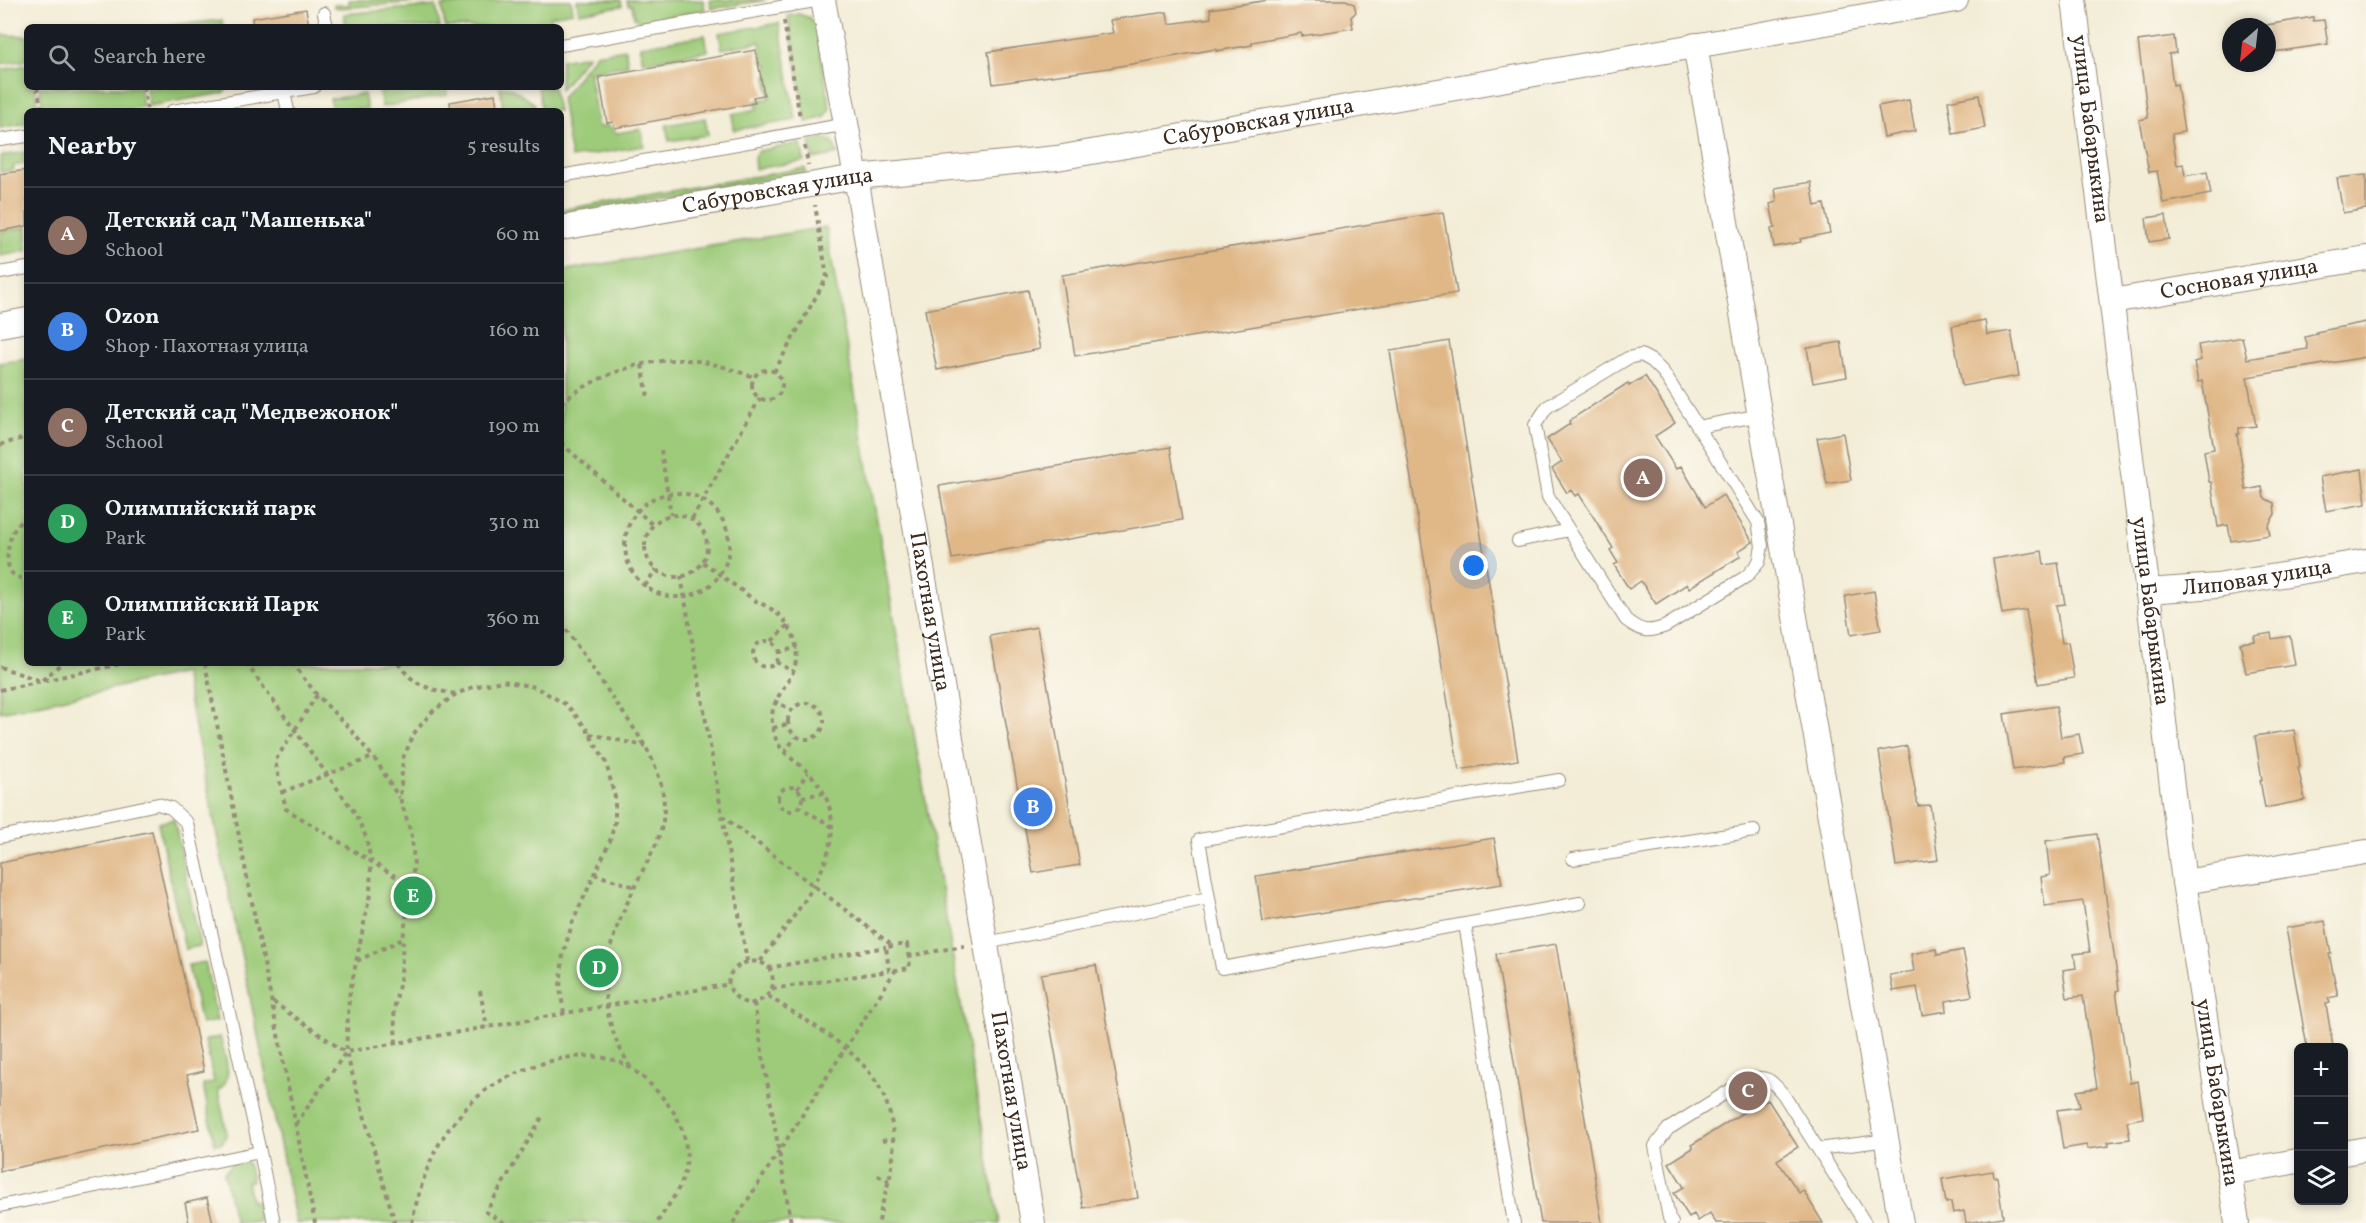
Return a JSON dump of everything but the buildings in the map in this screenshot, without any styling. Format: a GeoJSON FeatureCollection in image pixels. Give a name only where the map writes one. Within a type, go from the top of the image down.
{"type":"FeatureCollection","features":[{"type":"Feature","properties":{"kind":"street","name":"Пахотная улица"},"geometry":{"type":"LineString","coordinates":[[822,0],[847,124],[1033,1223]]}},
{"type":"Feature","properties":{"kind":"street","name":"Сабуровская улица"},"geometry":{"type":"LineString","coordinates":[[564,228],[813,190],[856,177],[1057,158],[1956,0]]}},
{"type":"Feature","properties":{"kind":"street","name":"улица Бабарыкина"},"geometry":{"type":"LineString","coordinates":[[2074,0],[2184,882],[2237,1223]]}},
{"type":"Feature","properties":{"kind":"street"},"geometry":{"type":"LineString","coordinates":[[1695,45],[1901,1223]]}},
{"type":"Feature","properties":{"kind":"street","name":"Сосновая улица"},"geometry":{"type":"LineString","coordinates":[[2112,301],[2366,258]]}},
{"type":"Feature","properties":{"kind":"street"},"geometry":{"type":"LineString","coordinates":[[0,325],[24,321]]}},
{"type":"Feature","properties":{"kind":"street","name":"Липовая улица"},"geometry":{"type":"LineString","coordinates":[[2147,591],[2217,586],[2366,561]]}},
{"type":"Feature","properties":{"kind":"street"},"geometry":{"type":"LineString","coordinates":[[2184,882],[2366,852]]}},
{"type":"Feature","properties":{"kind":"street"},"geometry":{"type":"LineString","coordinates":[[2348,1152],[2366,1149]]}},
{"type":"Feature","properties":{"kind":"street"},"geometry":{"type":"LineString","coordinates":[[2229,1173],[2294,1162]]}},
{"type":"Feature","properties":{"kind":"lane"},"geometry":{"type":"LineString","coordinates":[[564,44],[822,0]]}},
{"type":"Feature","properties":{"kind":"lane"},"geometry":{"type":"LineString","coordinates":[[324,13],[326,24]]}},
{"type":"Feature","properties":{"kind":"lane"},"geometry":{"type":"LineString","coordinates":[[184,108],[242,93],[296,90]]}},
{"type":"Feature","properties":{"kind":"lane"},"geometry":{"type":"LineString","coordinates":[[284,92],[287,108]]}},
{"type":"Feature","properties":{"kind":"lane"},"geometry":{"type":"LineString","coordinates":[[564,175],[847,124]]}},
{"type":"Feature","properties":{"kind":"lane"},"geometry":{"type":"LineString","coordinates":[[0,140],[24,136]]}},
{"type":"Feature","properties":{"kind":"lane"},"geometry":{"type":"LineString","coordinates":[[0,273],[24,269]]}},
{"type":"Feature","properties":{"kind":"lane"},"geometry":{"type":"LineString","coordinates":[[1641,355],[1652,361],[1663,372],[1698,427],[1758,522],[1762,546],[1759,562],[1747,576],[1666,626],[1653,631],[1639,630],[1626,620],[1548,497],[1535,425],[1547,408],[1628,358],[1641,355]]}},
{"type":"Feature","properties":{"kind":"lane"},"geometry":{"type":"LineString","coordinates":[[1698,427],[1761,415]]}},
{"type":"Feature","properties":{"kind":"lane"},"geometry":{"type":"LineString","coordinates":[[1518,541],[1569,530]]}},
{"type":"Feature","properties":{"kind":"lane"},"geometry":{"type":"LineString","coordinates":[[1559,780],[1199,840],[1222,968],[1580,903]]}},
{"type":"Feature","properties":{"kind":"lane"},"geometry":{"type":"LineString","coordinates":[[0,837],[158,804],[179,814],[187,823],[274,1223]]}},
{"type":"Feature","properties":{"kind":"lane"},"geometry":{"type":"LineString","coordinates":[[1573,860],[1754,831]]}},
{"type":"Feature","properties":{"kind":"lane"},"geometry":{"type":"LineString","coordinates":[[986,943],[1209,898]]}},
{"type":"Feature","properties":{"kind":"lane"},"geometry":{"type":"LineString","coordinates":[[1465,924],[1514,1223]]}},
{"type":"Feature","properties":{"kind":"lane"},"geometry":{"type":"LineString","coordinates":[[1672,1223],[1669,1218],[1655,1146],[1668,1129],[1748,1079],[1762,1077],[1773,1082],[1783,1094],[1865,1223]]}},
{"type":"Feature","properties":{"kind":"lane"},"geometry":{"type":"LineString","coordinates":[[1818,1149],[1888,1140]]}},
{"type":"Feature","properties":{"kind":"lane"},"geometry":{"type":"LineString","coordinates":[[0,1206],[260,1152]]}},
{"type":"Feature","properties":{"kind":"path"},"geometry":{"type":"LineString","coordinates":[[774,372],[827,277],[782,7]]}},
{"type":"Feature","properties":{"kind":"path"},"geometry":{"type":"LineString","coordinates":[[38,90],[41,108]]}},
{"type":"Feature","properties":{"kind":"path"},"geometry":{"type":"LineString","coordinates":[[144,90],[147,108]]}},
{"type":"Feature","properties":{"kind":"path"},"geometry":{"type":"LineString","coordinates":[[564,401],[590,384],[642,365],[687,360],[712,364],[754,377]]}},
{"type":"Feature","properties":{"kind":"path"},"geometry":{"type":"LineString","coordinates":[[642,365],[648,397]]}},
{"type":"Feature","properties":{"kind":"path"},"geometry":{"type":"LineString","coordinates":[[766,370],[774,372],[781,381],[778,395],[772,399],[760,398],[754,393],[752,387],[754,377],[766,370]]}},
{"type":"Feature","properties":{"kind":"path"},"geometry":{"type":"LineString","coordinates":[[692,519],[760,398]]}},
{"type":"Feature","properties":{"kind":"path"},"geometry":{"type":"LineString","coordinates":[[0,445],[24,438]]}},
{"type":"Feature","properties":{"kind":"path"},"geometry":{"type":"LineString","coordinates":[[564,446],[653,525]]}},
{"type":"Feature","properties":{"kind":"path"},"geometry":{"type":"LineString","coordinates":[[661,450],[671,515]]}},
{"type":"Feature","properties":{"kind":"path"},"geometry":{"type":"LineString","coordinates":[[668,494],[686,494],[703,500],[717,512],[728,534],[727,559],[720,574],[705,589],[684,596],[668,596],[645,586],[630,565],[626,553],[629,528],[638,512],[651,500],[668,494]]}},
{"type":"Feature","properties":{"kind":"path"},"geometry":{"type":"LineString","coordinates":[[671,515],[692,519],[701,527],[708,546],[703,562],[694,572],[681,576],[665,575],[656,569],[650,563],[645,545],[646,536],[653,525],[671,515]]}},
{"type":"Feature","properties":{"kind":"path"},"geometry":{"type":"LineString","coordinates":[[24,519],[13,532],[8,553],[8,567],[13,576],[24,578]]}},
{"type":"Feature","properties":{"kind":"path"},"geometry":{"type":"LineString","coordinates":[[703,562],[759,603],[774,611],[788,625],[797,648],[793,671],[774,701],[771,716],[773,728],[780,748],[808,772],[824,793],[832,817],[828,856],[814,886],[760,962]]}},
{"type":"Feature","properties":{"kind":"path"},"geometry":{"type":"LineString","coordinates":[[645,586],[656,569]]}},
{"type":"Feature","properties":{"kind":"path"},"geometry":{"type":"LineString","coordinates":[[681,576],[747,961]]}},
{"type":"Feature","properties":{"kind":"path"},"geometry":{"type":"LineString","coordinates":[[771,642],[788,625]]}},
{"type":"Feature","properties":{"kind":"path"},"geometry":{"type":"LineString","coordinates":[[564,626],[645,746],[659,778],[664,807],[660,834],[610,945],[604,973],[607,1006],[615,1036],[631,1069]]}},
{"type":"Feature","properties":{"kind":"path"},"geometry":{"type":"LineString","coordinates":[[766,640],[778,649],[778,652],[776,662],[769,667],[756,664],[753,656],[759,642],[766,640]]}},
{"type":"Feature","properties":{"kind":"path"},"geometry":{"type":"LineString","coordinates":[[778,652],[797,648]]}},
{"type":"Feature","properties":{"kind":"path"},"geometry":{"type":"LineString","coordinates":[[776,662],[793,671]]}},
{"type":"Feature","properties":{"kind":"path"},"geometry":{"type":"LineString","coordinates":[[41,681],[58,666]]}},
{"type":"Feature","properties":{"kind":"path"},"geometry":{"type":"LineString","coordinates":[[0,690],[112,666]]}},
{"type":"Feature","properties":{"kind":"path"},"geometry":{"type":"LineString","coordinates":[[206,666],[315,1223]]}},
{"type":"Feature","properties":{"kind":"path"},"geometry":{"type":"LineString","coordinates":[[248,666],[355,813],[366,837],[371,861],[370,894],[349,997],[346,1052],[395,1223]]}},
{"type":"Feature","properties":{"kind":"path"},"geometry":{"type":"LineString","coordinates":[[294,666],[317,696],[350,728],[373,757],[400,798],[412,836],[414,865],[403,939],[401,975],[394,1010],[396,1043]]}},
{"type":"Feature","properties":{"kind":"path"},"geometry":{"type":"LineString","coordinates":[[400,666],[408,678],[431,689],[456,694]]}},
{"type":"Feature","properties":{"kind":"path"},"geometry":{"type":"LineString","coordinates":[[0,667],[41,681]]}},
{"type":"Feature","properties":{"kind":"path"},"geometry":{"type":"LineString","coordinates":[[400,798],[403,758],[415,732],[432,712],[456,694],[474,687],[502,681],[535,687],[567,705],[590,734],[606,763],[615,797],[615,821],[610,841],[573,921],[563,954],[560,988],[564,1013]]}},
{"type":"Feature","properties":{"kind":"path"},"geometry":{"type":"LineString","coordinates":[[317,696],[275,761],[286,808],[411,886]]}},
{"type":"Feature","properties":{"kind":"path"},"geometry":{"type":"LineString","coordinates":[[774,701],[792,710]]}},
{"type":"Feature","properties":{"kind":"path"},"geometry":{"type":"LineString","coordinates":[[808,702],[822,712],[824,720],[823,728],[818,736],[808,740],[795,737],[788,724],[792,710],[799,704],[808,702]]}},
{"type":"Feature","properties":{"kind":"path"},"geometry":{"type":"LineString","coordinates":[[773,728],[788,724]]}},
{"type":"Feature","properties":{"kind":"path"},"geometry":{"type":"LineString","coordinates":[[590,734],[645,746]]}},
{"type":"Feature","properties":{"kind":"path"},"geometry":{"type":"LineString","coordinates":[[785,753],[795,737]]}},
{"type":"Feature","properties":{"kind":"path"},"geometry":{"type":"LineString","coordinates":[[282,792],[373,757]]}},
{"type":"Feature","properties":{"kind":"path"},"geometry":{"type":"LineString","coordinates":[[797,789],[808,772]]}},
{"type":"Feature","properties":{"kind":"path"},"geometry":{"type":"LineString","coordinates":[[791,787],[797,789],[802,797],[798,806],[790,810],[783,808],[778,802],[784,789],[791,787]]}},
{"type":"Feature","properties":{"kind":"path"},"geometry":{"type":"LineString","coordinates":[[802,797],[824,793]]}},
{"type":"Feature","properties":{"kind":"path"},"geometry":{"type":"LineString","coordinates":[[798,806],[831,827]]}},
{"type":"Feature","properties":{"kind":"path"},"geometry":{"type":"LineString","coordinates":[[722,816],[893,946]]}},
{"type":"Feature","properties":{"kind":"path"},"geometry":{"type":"LineString","coordinates":[[594,874],[635,888]]}},
{"type":"Feature","properties":{"kind":"path"},"geometry":{"type":"LineString","coordinates":[[357,961],[403,939]]}},
{"type":"Feature","properties":{"kind":"path"},"geometry":{"type":"LineString","coordinates":[[909,956],[986,943]]}},
{"type":"Feature","properties":{"kind":"path"},"geometry":{"type":"LineString","coordinates":[[768,968],[907,944],[910,968],[772,989]]}},
{"type":"Feature","properties":{"kind":"path"},"geometry":{"type":"LineString","coordinates":[[733,1223],[892,971],[886,947]]}},
{"type":"Feature","properties":{"kind":"path"},"geometry":{"type":"LineString","coordinates":[[747,961],[760,962],[768,968],[772,976],[772,989],[768,996],[754,1003],[748,1003],[735,996],[730,984],[736,967],[747,961]]}},
{"type":"Feature","properties":{"kind":"path"},"geometry":{"type":"LineString","coordinates":[[272,1001],[346,1052],[730,984]]}},
{"type":"Feature","properties":{"kind":"path"},"geometry":{"type":"LineString","coordinates":[[480,991],[487,1027]]}},
{"type":"Feature","properties":{"kind":"path"},"geometry":{"type":"LineString","coordinates":[[768,996],[845,1047],[863,1063],[876,1082],[888,1109],[893,1139],[892,1163],[879,1223]]}},
{"type":"Feature","properties":{"kind":"path"},"geometry":{"type":"LineString","coordinates":[[754,1003],[791,1223]]}},
{"type":"Feature","properties":{"kind":"path"},"geometry":{"type":"LineString","coordinates":[[296,1124],[346,1052]]}},
{"type":"Feature","properties":{"kind":"path"},"geometry":{"type":"LineString","coordinates":[[412,1223],[417,1201],[432,1161],[447,1131],[470,1104],[495,1084],[524,1070],[564,1059],[598,1056],[620,1062],[659,1093],[673,1110],[682,1131],[687,1153],[684,1176],[657,1223]]}},
{"type":"Feature","properties":{"kind":"path"},"geometry":{"type":"LineString","coordinates":[[504,1223],[486,1212],[544,1114]]}},
{"type":"Feature","properties":{"kind":"path"},"geometry":{"type":"LineString","coordinates":[[882,1141],[893,1139]]}},
{"type":"Feature","properties":{"kind":"path"},"geometry":{"type":"LineString","coordinates":[[878,1175],[889,1181]]}},
{"type":"Feature","properties":{"kind":"green space"},"geometry":{"type":"Polygon","coordinates":[[[349,0],[443,0],[334,7],[334,5],[349,5],[349,0]]]}},
{"type":"Feature","properties":{"kind":"green space"},"geometry":{"type":"Polygon","coordinates":[[[506,0],[571,0],[573,12],[550,16],[551,24],[445,24],[442,6],[506,0]]]}},
{"type":"Feature","properties":{"kind":"green space"},"geometry":{"type":"Polygon","coordinates":[[[577,0],[621,0],[622,6],[579,13],[577,0]]]}},
{"type":"Feature","properties":{"kind":"green space"},"geometry":{"type":"Polygon","coordinates":[[[627,0],[703,0],[705,10],[640,22],[634,17],[632,5],[628,5],[627,0]]]}},
{"type":"Feature","properties":{"kind":"green space"},"geometry":{"type":"Polygon","coordinates":[[[710,0],[766,0],[711,9],[710,0]]]}},
{"type":"Feature","properties":{"kind":"green space"},"geometry":{"type":"Polygon","coordinates":[[[436,6],[439,24],[346,24],[344,14],[436,6]]]}},
{"type":"Feature","properties":{"kind":"green space"},"geometry":{"type":"Polygon","coordinates":[[[799,14],[810,18],[816,26],[830,108],[825,117],[806,122],[788,16],[799,14]]]}},
{"type":"Feature","properties":{"kind":"green space"},"geometry":{"type":"Polygon","coordinates":[[[222,20],[223,24],[181,24],[222,20]]]}},
{"type":"Feature","properties":{"kind":"green space"},"geometry":{"type":"Polygon","coordinates":[[[779,23],[796,120],[734,130],[732,114],[757,109],[756,101],[770,98],[766,77],[769,73],[768,65],[763,62],[760,42],[722,49],[719,33],[779,23]]]}},
{"type":"Feature","properties":{"kind":"green space"},"geometry":{"type":"Polygon","coordinates":[[[0,35],[24,36],[24,60],[0,64],[0,35]]]}},
{"type":"Feature","properties":{"kind":"green space"},"geometry":{"type":"Polygon","coordinates":[[[705,35],[708,51],[643,62],[640,46],[705,35]]]}},
{"type":"Feature","properties":{"kind":"green space"},"geometry":{"type":"Polygon","coordinates":[[[625,49],[628,65],[589,72],[598,127],[609,126],[617,133],[641,129],[644,146],[571,158],[561,98],[596,54],[625,49]]]}},
{"type":"Feature","properties":{"kind":"green space"},"geometry":{"type":"Polygon","coordinates":[[[588,55],[564,85],[564,59],[588,55]]]}},
{"type":"Feature","properties":{"kind":"green space"},"geometry":{"type":"Polygon","coordinates":[[[24,66],[24,90],[36,90],[38,108],[24,108],[24,124],[0,128],[0,70],[24,66]]]}},
{"type":"Feature","properties":{"kind":"green space"},"geometry":{"type":"Polygon","coordinates":[[[40,90],[140,90],[143,107],[137,108],[43,108],[40,90]]]}},
{"type":"Feature","properties":{"kind":"green space"},"geometry":{"type":"Polygon","coordinates":[[[146,90],[226,90],[223,93],[149,106],[146,90]]]}},
{"type":"Feature","properties":{"kind":"green space"},"geometry":{"type":"Polygon","coordinates":[[[446,90],[447,95],[382,107],[379,91],[446,90]]]}},
{"type":"Feature","properties":{"kind":"green space"},"geometry":{"type":"Polygon","coordinates":[[[500,90],[514,90],[534,103],[535,108],[503,108],[500,90]]]}},
{"type":"Feature","properties":{"kind":"green space"},"geometry":{"type":"Polygon","coordinates":[[[538,90],[554,90],[557,108],[542,108],[538,90]]]}},
{"type":"Feature","properties":{"kind":"green space"},"geometry":{"type":"Polygon","coordinates":[[[364,94],[367,108],[332,108],[330,99],[364,94]]]}},
{"type":"Feature","properties":{"kind":"green space"},"geometry":{"type":"Polygon","coordinates":[[[705,118],[708,135],[669,141],[666,125],[705,118]]]}},
{"type":"Feature","properties":{"kind":"green space"},"geometry":{"type":"Polygon","coordinates":[[[823,138],[832,141],[838,154],[813,159],[810,141],[823,138]]]}},
{"type":"Feature","properties":{"kind":"green space"},"geometry":{"type":"Polygon","coordinates":[[[801,143],[804,161],[755,169],[754,157],[759,151],[801,143]]]}},
{"type":"Feature","properties":{"kind":"green space"},"geometry":{"type":"Polygon","coordinates":[[[24,152],[24,164],[13,166],[14,170],[0,172],[0,156],[24,152]]]}},
{"type":"Feature","properties":{"kind":"green space"},"geometry":{"type":"Polygon","coordinates":[[[805,168],[806,173],[564,214],[564,209],[805,168]]]}},
{"type":"Feature","properties":{"kind":"green space"},"geometry":{"type":"Polygon","coordinates":[[[826,227],[999,1223],[296,1223],[184,673],[0,712],[0,363],[24,359],[24,666],[564,666],[564,271],[826,227]]]}},
{"type":"Feature","properties":{"kind":"green space"},"geometry":{"type":"Polygon","coordinates":[[[24,228],[24,252],[0,256],[0,232],[24,228]]]}},
{"type":"Feature","properties":{"kind":"green space"},"geometry":{"type":"Polygon","coordinates":[[[174,819],[200,946],[185,949],[158,823],[174,819]]]}},
{"type":"Feature","properties":{"kind":"green space"},"geometry":{"type":"Polygon","coordinates":[[[205,962],[217,1021],[201,1024],[188,965],[205,962]]]}},
{"type":"Feature","properties":{"kind":"green space"},"geometry":{"type":"Polygon","coordinates":[[[220,1037],[228,1073],[223,1086],[218,1090],[227,1134],[222,1143],[215,1144],[203,1085],[214,1082],[205,1040],[220,1037]]]}},
{"type":"Feature","properties":{"kind":"green space"},"geometry":{"type":"Polygon","coordinates":[[[248,1163],[252,1181],[247,1182],[251,1202],[256,1201],[260,1221],[235,1223],[224,1173],[232,1164],[248,1163]]]}},
{"type":"Feature","properties":{"kind":"place","name":"Детский сад \"Машенька\""},"geometry":{"type":"Point","coordinates":[1643,478]}},
{"type":"Feature","properties":{"kind":"place","name":"Ozon"},"geometry":{"type":"Point","coordinates":[1033,807]}},
{"type":"Feature","properties":{"kind":"place","name":"Олимпийский Парк"},"geometry":{"type":"Point","coordinates":[413,896]}},
{"type":"Feature","properties":{"kind":"place","name":"Олимпийский парк"},"geometry":{"type":"Point","coordinates":[599,968]}},
{"type":"Feature","properties":{"kind":"place","name":"Детский сад \"Медвежонок\""},"geometry":{"type":"Point","coordinates":[1748,1091]}}]}
